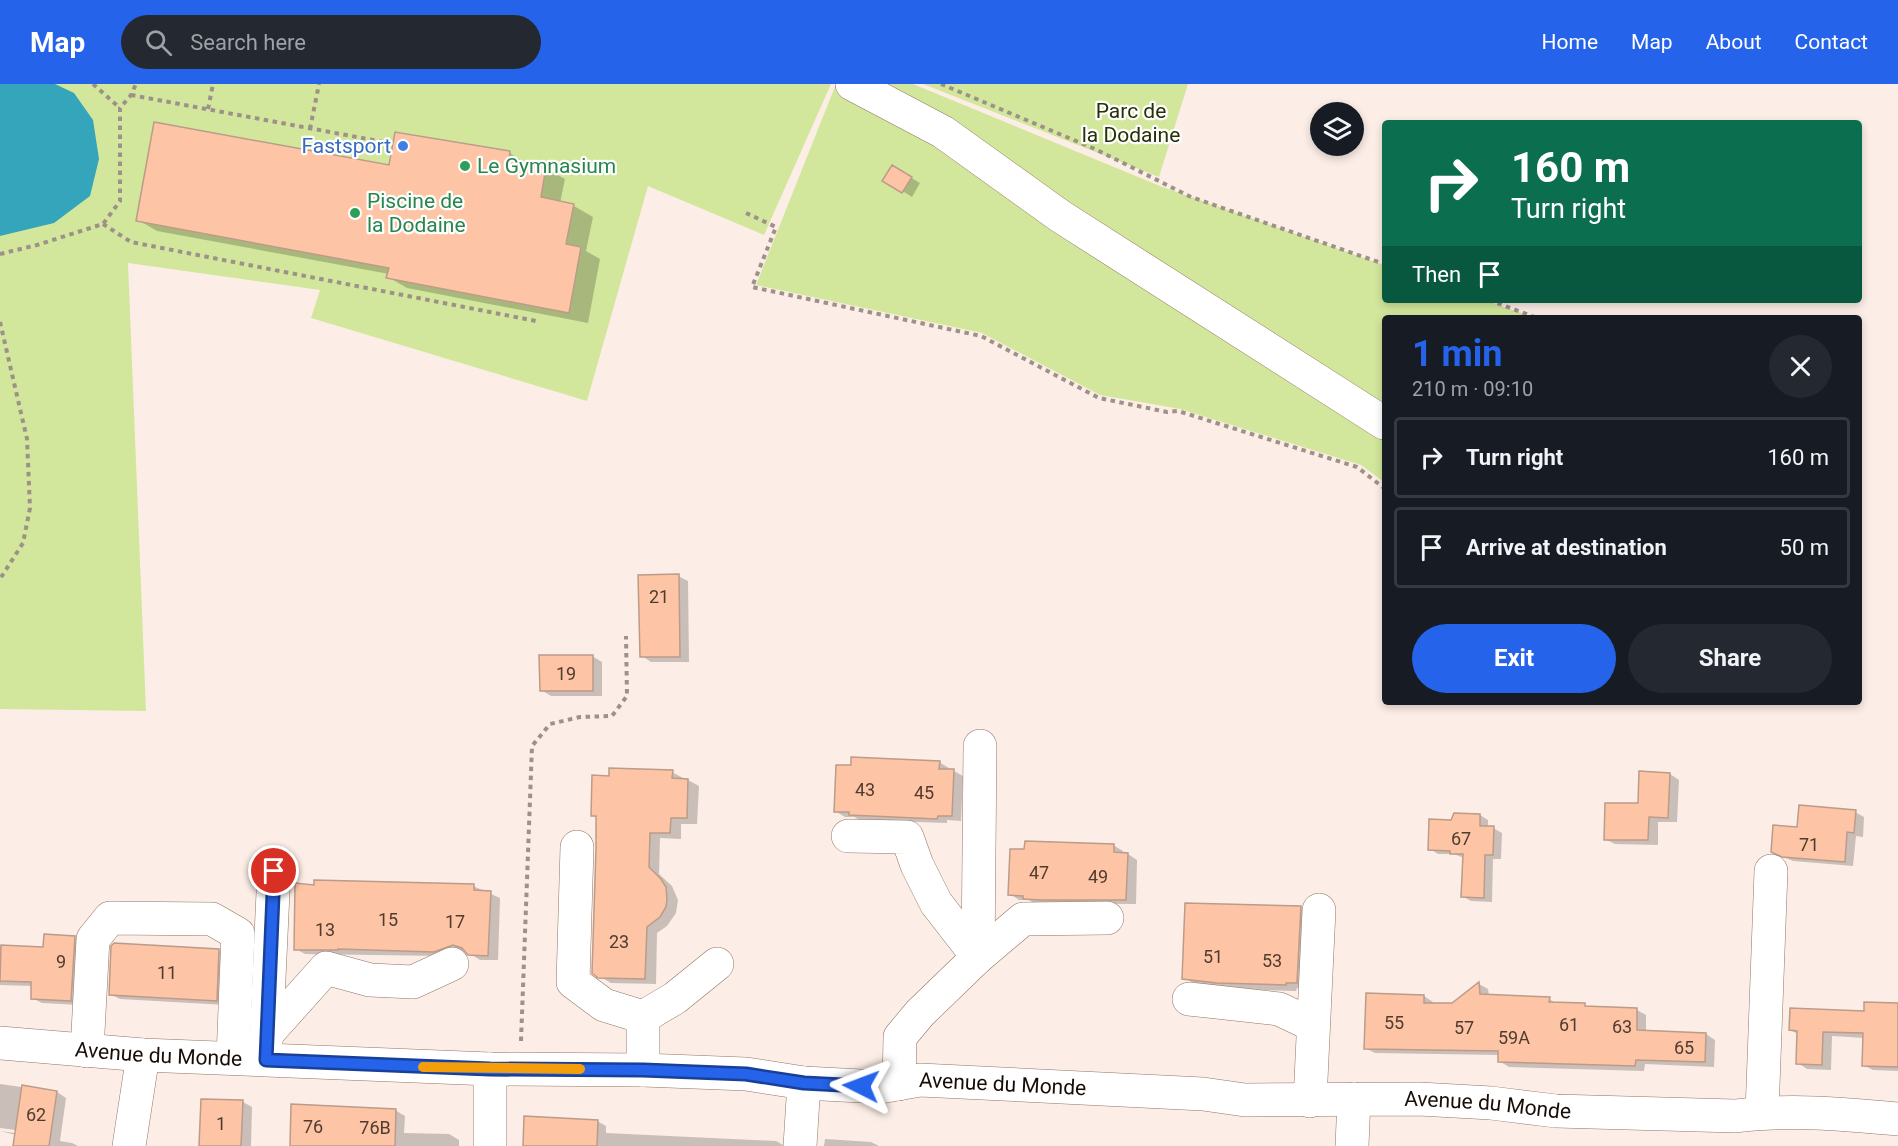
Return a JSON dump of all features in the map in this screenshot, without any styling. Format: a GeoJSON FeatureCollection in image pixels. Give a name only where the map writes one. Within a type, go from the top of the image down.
{"type":"FeatureCollection","features":[{"type":"Feature","properties":{"kind":"street"},"geometry":{"type":"LineString","coordinates":[[852,84],[943,132],[1060,216],[1382,422]]}},
{"type":"Feature","properties":{"kind":"street"},"geometry":{"type":"LineString","coordinates":[[978,957],[980,746]]}},
{"type":"Feature","properties":{"kind":"street"},"geometry":{"type":"LineString","coordinates":[[849,836],[907,837],[917,865],[936,903],[978,957]]}},
{"type":"Feature","properties":{"kind":"street"},"geometry":{"type":"LineString","coordinates":[[578,847],[573,982],[604,1005],[643,1017],[675,998],[717,964]]}},
{"type":"Feature","properties":{"kind":"street"},"geometry":{"type":"LineString","coordinates":[[266,1048],[274,871]]}},
{"type":"Feature","properties":{"kind":"street"},"geometry":{"type":"LineString","coordinates":[[1762,1113],[1771,871]]}},
{"type":"Feature","properties":{"kind":"street"},"geometry":{"type":"LineString","coordinates":[[1310,1101],[1319,910]]}},
{"type":"Feature","properties":{"kind":"street"},"geometry":{"type":"LineString","coordinates":[[87,1051],[93,939],[110,918],[212,919],[238,934],[233,1058]]}},
{"type":"Feature","properties":{"kind":"street"},"geometry":{"type":"LineString","coordinates":[[899,1084],[900,1037],[920,1013],[978,957],[1023,919],[1107,918]]}},
{"type":"Feature","properties":{"kind":"street"},"geometry":{"type":"LineString","coordinates":[[266,1048],[326,968],[370,980],[413,982],[452,964]]}},
{"type":"Feature","properties":{"kind":"street"},"geometry":{"type":"LineString","coordinates":[[1189,999],[1279,1009],[1313,1025]]}},
{"type":"Feature","properties":{"kind":"street"},"geometry":{"type":"LineString","coordinates":[[643,1017],[643,1070]]}},
{"type":"Feature","properties":{"kind":"street","name":"Avenue du Monde"},"geometry":{"type":"LineString","coordinates":[[0,1043],[143,1055],[233,1058],[266,1048],[490,1069],[643,1070],[746,1074],[804,1083],[880,1087],[920,1080],[1203,1094],[1245,1101],[1419,1099],[1491,1102],[1556,1111],[1735,1116],[1762,1113],[1824,1113],[1898,1119]]}},
{"type":"Feature","properties":{"kind":"street"},"geometry":{"type":"LineString","coordinates":[[129,1146],[143,1055]]}},
{"type":"Feature","properties":{"kind":"street"},"geometry":{"type":"LineString","coordinates":[[490,1069],[490,1146]]}},
{"type":"Feature","properties":{"kind":"street"},"geometry":{"type":"LineString","coordinates":[[800,1146],[804,1083]]}},
{"type":"Feature","properties":{"kind":"street"},"geometry":{"type":"LineString","coordinates":[[1352,1146],[1354,1099]]}},
{"type":"Feature","properties":{"kind":"path"},"geometry":{"type":"LineString","coordinates":[[93,84],[120,108]]}},
{"type":"Feature","properties":{"kind":"path"},"geometry":{"type":"LineString","coordinates":[[0,254],[103,224],[120,201],[120,108],[131,95],[136,84]]}},
{"type":"Feature","properties":{"kind":"path"},"geometry":{"type":"LineString","coordinates":[[208,109],[213,84]]}},
{"type":"Feature","properties":{"kind":"path"},"geometry":{"type":"LineString","coordinates":[[310,129],[319,84]]}},
{"type":"Feature","properties":{"kind":"path"},"geometry":{"type":"LineString","coordinates":[[941,84],[1095,148],[1191,197],[1382,263]]}},
{"type":"Feature","properties":{"kind":"path"},"geometry":{"type":"LineString","coordinates":[[131,95],[389,143]]}},
{"type":"Feature","properties":{"kind":"path"},"geometry":{"type":"LineString","coordinates":[[746,213],[776,226],[752,287],[981,336],[1099,398],[1167,412],[1178,411],[1358,467],[1382,486]]}},
{"type":"Feature","properties":{"kind":"path"},"geometry":{"type":"LineString","coordinates":[[103,224],[131,242],[536,321]]}},
{"type":"Feature","properties":{"kind":"path"},"geometry":{"type":"LineString","coordinates":[[1497,303],[1529,315]]}},
{"type":"Feature","properties":{"kind":"path"},"geometry":{"type":"LineString","coordinates":[[0,322],[27,439],[30,508],[23,543],[0,579]]}},
{"type":"Feature","properties":{"kind":"green space"},"geometry":{"type":"Polygon","coordinates":[[[0,84],[831,84],[764,235],[648,186],[587,401],[311,318],[320,290],[128,263],[146,711],[0,709],[0,84]]]}},
{"type":"Feature","properties":{"kind":"green space"},"geometry":{"type":"Polygon","coordinates":[[[836,84],[913,84],[1160,186],[1382,264],[1382,303],[1492,303],[1526,315],[1382,315],[1382,481],[1361,465],[1180,409],[1100,395],[982,333],[756,285],[836,84]]]}},
{"type":"Feature","properties":{"kind":"green space","name":"Parc de la Dodaine"},"geometry":{"type":"Polygon","coordinates":[[[923,84],[1188,84],[1159,177],[923,84]]]}},
{"type":"Feature","properties":{"kind":"water"},"geometry":{"type":"Polygon","coordinates":[[[0,84],[55,84],[74,93],[93,120],[99,159],[90,196],[54,223],[0,236],[0,84]]]}},
{"type":"Feature","properties":{"kind":"building","name":"Piscine de la Dodaine"},"geometry":{"type":"Polygon","coordinates":[[[154,122],[389,165],[395,132],[510,151],[509,160],[546,167],[541,197],[574,204],[566,244],[581,247],[569,313],[386,278],[389,268],[136,221],[154,122]]]}},
{"type":"Feature","properties":{"kind":"building"},"geometry":{"type":"Polygon","coordinates":[[[892,165],[912,177],[902,193],[882,181],[892,165]]]}},
{"type":"Feature","properties":{"kind":"building"},"geometry":{"type":"Polygon","coordinates":[[[679,574],[680,657],[640,657],[638,575],[679,574]]]}},
{"type":"Feature","properties":{"kind":"building"},"geometry":{"type":"Polygon","coordinates":[[[539,655],[593,655],[593,691],[540,691],[539,655]]]}},
{"type":"Feature","properties":{"kind":"building"},"geometry":{"type":"Polygon","coordinates":[[[851,757],[940,761],[939,769],[954,769],[952,816],[938,816],[937,819],[849,815],[849,812],[834,812],[836,765],[851,765],[851,757]]]}},
{"type":"Feature","properties":{"kind":"building"},"geometry":{"type":"Polygon","coordinates":[[[609,768],[673,770],[672,778],[688,779],[687,818],[671,818],[670,833],[650,833],[649,867],[666,887],[667,900],[660,917],[647,927],[645,979],[598,978],[592,973],[596,816],[591,816],[592,775],[609,776],[609,768]]]}},
{"type":"Feature","properties":{"kind":"building"},"geometry":{"type":"Polygon","coordinates":[[[1639,771],[1670,773],[1668,818],[1649,817],[1648,840],[1604,840],[1605,803],[1638,803],[1639,771]]]}},
{"type":"Feature","properties":{"kind":"building"},"geometry":{"type":"Polygon","coordinates":[[[1799,805],[1856,810],[1854,833],[1847,832],[1845,862],[1782,857],[1771,852],[1773,825],[1797,827],[1799,805]]]}},
{"type":"Feature","properties":{"kind":"building"},"geometry":{"type":"Polygon","coordinates":[[[1454,813],[1480,814],[1480,826],[1494,826],[1493,855],[1485,855],[1484,898],[1461,897],[1463,854],[1428,850],[1429,819],[1451,820],[1454,813]]]}},
{"type":"Feature","properties":{"kind":"building"},"geometry":{"type":"Polygon","coordinates":[[[1025,841],[1114,844],[1114,852],[1128,853],[1126,900],[1041,900],[1008,895],[1010,849],[1024,849],[1025,841]]]}},
{"type":"Feature","properties":{"kind":"building"},"geometry":{"type":"Polygon","coordinates":[[[314,880],[474,884],[474,890],[491,891],[488,956],[468,955],[462,948],[453,945],[434,952],[294,950],[295,883],[314,885],[314,880]]]}},
{"type":"Feature","properties":{"kind":"building"},"geometry":{"type":"Polygon","coordinates":[[[1185,903],[1301,906],[1297,983],[1286,983],[1286,985],[1217,983],[1182,979],[1185,903]]]}},
{"type":"Feature","properties":{"kind":"building"},"geometry":{"type":"Polygon","coordinates":[[[44,934],[75,936],[71,1001],[31,999],[31,982],[0,981],[1,945],[43,947],[44,934]]]}},
{"type":"Feature","properties":{"kind":"building"},"geometry":{"type":"Polygon","coordinates":[[[114,943],[219,949],[217,1001],[109,995],[111,946],[114,943]]]}},
{"type":"Feature","properties":{"kind":"building"},"geometry":{"type":"Polygon","coordinates":[[[1479,982],[1480,994],[1550,997],[1549,1002],[1637,1008],[1637,1030],[1706,1033],[1705,1062],[1636,1060],[1635,1066],[1498,1062],[1498,1051],[1364,1049],[1366,993],[1424,995],[1424,1003],[1452,1003],[1479,982]]]}},
{"type":"Feature","properties":{"kind":"building"},"geometry":{"type":"Polygon","coordinates":[[[1864,1002],[1898,1003],[1898,1067],[1862,1066],[1863,1033],[1823,1032],[1822,1065],[1796,1064],[1797,1031],[1789,1030],[1790,1008],[1864,1011],[1864,1002]]]}},
{"type":"Feature","properties":{"kind":"building"},"geometry":{"type":"Polygon","coordinates":[[[22,1085],[57,1091],[49,1146],[13,1146],[22,1085]]]}},
{"type":"Feature","properties":{"kind":"building"},"geometry":{"type":"Polygon","coordinates":[[[201,1099],[243,1100],[241,1146],[199,1146],[201,1099]]]}},
{"type":"Feature","properties":{"kind":"building"},"geometry":{"type":"Polygon","coordinates":[[[291,1104],[396,1109],[395,1146],[290,1146],[291,1104]]]}},
{"type":"Feature","properties":{"kind":"building"},"geometry":{"type":"Polygon","coordinates":[[[524,1116],[598,1120],[597,1146],[523,1146],[524,1116]]]}},
{"type":"Feature","properties":{"kind":"slow traffic"},"geometry":{"type":"LineString","coordinates":[[423,1067],[580,1069]]}},
{"type":"Feature","properties":{"kind":"place","name":"Fastsport"},"geometry":{"type":"Point","coordinates":[403,146]}},
{"type":"Feature","properties":{"kind":"place","name":"Le Gymnasium"},"geometry":{"type":"Point","coordinates":[465,166]}},
{"type":"Feature","properties":{"kind":"place","name":"Piscine de la Dodaine"},"geometry":{"type":"Point","coordinates":[355,213]}},
{"type":"Feature","properties":{"kind":"route"},"geometry":{"type":"LineString","coordinates":[[274,871],[266,1060],[490,1069],[643,1070],[746,1074],[804,1083],[861,1086]]}}]}
